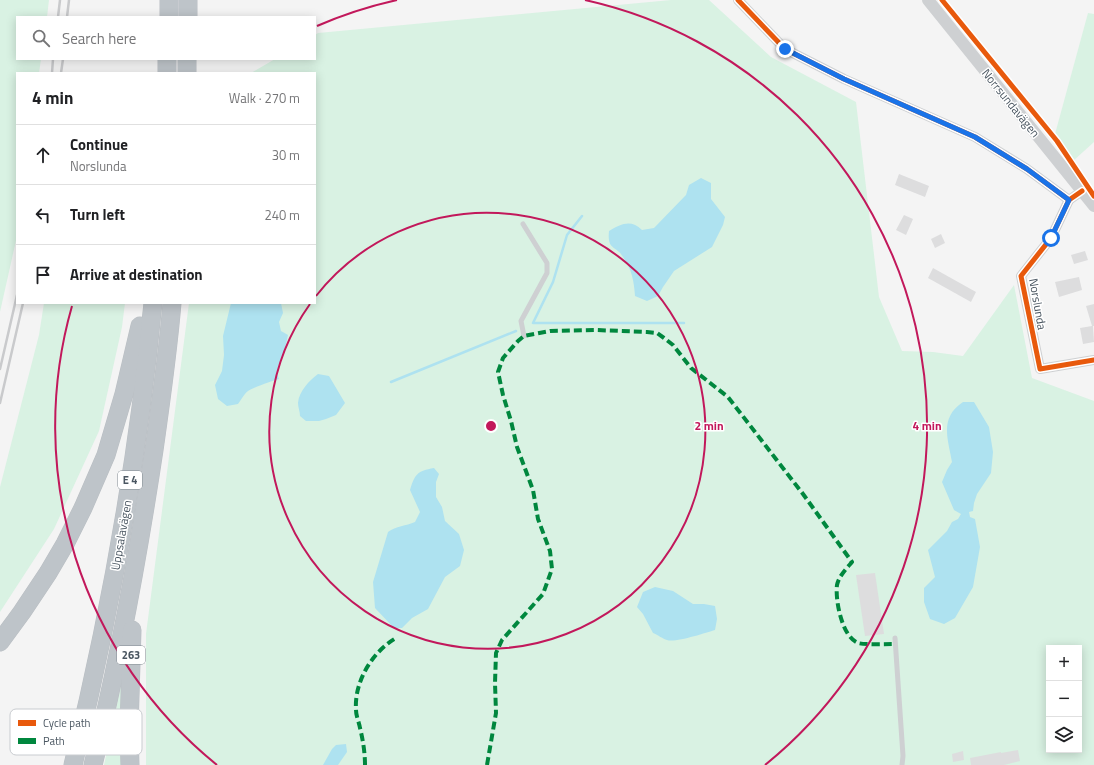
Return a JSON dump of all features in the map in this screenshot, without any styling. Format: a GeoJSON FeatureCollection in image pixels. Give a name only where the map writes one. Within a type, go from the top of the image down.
{"type":"FeatureCollection","features":[{"type":"Feature","properties":{"kind":"highway"},"geometry":{"type":"LineString","coordinates":[[169,0],[169,16]]}},
{"type":"Feature","properties":{"kind":"highway"},"geometry":{"type":"LineString","coordinates":[[188,0],[188,16]]}},
{"type":"Feature","properties":{"kind":"highway"},"geometry":{"type":"LineString","coordinates":[[166,72],[167,60]]}},
{"type":"Feature","properties":{"kind":"highway"},"geometry":{"type":"LineString","coordinates":[[187,60],[187,72]]}},
{"type":"Feature","properties":{"kind":"highway"},"geometry":{"type":"LineString","coordinates":[[0,642],[48,573],[65,544],[83,508],[106,455],[132,363],[145,304]]}},
{"type":"Feature","properties":{"kind":"highway","name":"Uppsalavägen"},"geometry":{"type":"LineString","coordinates":[[86,709],[97,663],[120,543],[142,396],[153,304]]}},
{"type":"Feature","properties":{"kind":"highway","name":"Uppsalavägen"},"geometry":{"type":"LineString","coordinates":[[106,709],[116,667],[139,545],[161,398],[172,304]]}},
{"type":"Feature","properties":{"kind":"highway","name":"263"},"geometry":{"type":"LineString","coordinates":[[130,709],[131,659],[139,545]]}},
{"type":"Feature","properties":{"kind":"highway","name":"Uppsalavägen"},"geometry":{"type":"LineString","coordinates":[[73,765],[75,755]]}},
{"type":"Feature","properties":{"kind":"highway","name":"Uppsalavägen"},"geometry":{"type":"LineString","coordinates":[[93,765],[95,755]]}},
{"type":"Feature","properties":{"kind":"highway","name":"263"},"geometry":{"type":"LineString","coordinates":[[130,755],[130,765]]}},
{"type":"Feature","properties":{"kind":"street"},"geometry":{"type":"LineString","coordinates":[[738,0],[785,49],[844,79],[975,137],[1027,169],[1069,200],[1082,191]]}},
{"type":"Feature","properties":{"kind":"street","name":"Norrsundavägen"},"geometry":{"type":"LineString","coordinates":[[928,0],[1094,206]]}},
{"type":"Feature","properties":{"kind":"street","name":"Norslunda"},"geometry":{"type":"LineString","coordinates":[[1069,200],[1051,238],[1021,276],[1040,369],[1094,360]]}},
{"type":"Feature","properties":{"kind":"lane"},"geometry":{"type":"LineString","coordinates":[[523,224],[547,263],[547,273],[521,321],[524,336]]}},
{"type":"Feature","properties":{"kind":"lane"},"geometry":{"type":"LineString","coordinates":[[895,638],[903,756],[902,765]]}},
{"type":"Feature","properties":{"kind":"green space"},"geometry":{"type":"Polygon","coordinates":[[[0,0],[49,0],[47,16],[16,16],[16,60],[41,60],[39,72],[16,72],[16,240],[0,312],[0,0]]]}},
{"type":"Feature","properties":{"kind":"green space"},"geometry":{"type":"Polygon","coordinates":[[[671,0],[709,0],[771,57],[856,102],[879,297],[902,351],[933,352],[963,356],[1014,285],[1032,378],[1094,401],[1094,765],[146,765],[146,634],[189,304],[316,304],[316,72],[253,72],[273,60],[316,60],[316,34],[318,33],[671,0]]]}},
{"type":"Feature","properties":{"kind":"green space"},"geometry":{"type":"Polygon","coordinates":[[[1088,13],[1094,14],[1094,142],[1073,161],[1055,134],[1088,13]]]}},
{"type":"Feature","properties":{"kind":"green space"},"geometry":{"type":"Polygon","coordinates":[[[44,304],[125,304],[122,327],[99,431],[54,529],[0,612],[0,487],[39,335],[44,304]]]}},
{"type":"Feature","properties":{"kind":"green space"},"geometry":{"type":"Polygon","coordinates":[[[126,662],[125,709],[116,709],[126,662]]]}},
{"type":"Feature","properties":{"kind":"green space"},"geometry":{"type":"Polygon","coordinates":[[[106,755],[124,755],[124,765],[104,765],[106,755]]]}},
{"type":"Feature","properties":{"kind":"water"},"geometry":{"type":"Polygon","coordinates":[[[701,178],[711,183],[711,199],[725,217],[723,225],[712,247],[674,271],[658,296],[647,301],[635,296],[630,271],[620,253],[609,242],[609,231],[626,224],[634,225],[642,230],[654,228],[686,195],[689,185],[701,178]]]}},
{"type":"Feature","properties":{"kind":"water"},"geometry":{"type":"Polygon","coordinates":[[[231,304],[281,304],[283,313],[279,322],[281,331],[288,335],[277,371],[279,379],[248,391],[238,404],[227,406],[218,399],[215,385],[222,371],[224,355],[223,336],[231,304]]]}},
{"type":"Feature","properties":{"kind":"water"},"geometry":{"type":"Polygon","coordinates":[[[318,374],[329,376],[345,403],[336,415],[319,421],[306,421],[300,416],[298,405],[300,394],[318,374]]]}},
{"type":"Feature","properties":{"kind":"water"},"geometry":{"type":"Polygon","coordinates":[[[963,402],[974,402],[989,427],[993,452],[991,473],[977,494],[973,511],[969,512],[970,517],[975,519],[980,547],[973,587],[955,618],[944,624],[930,619],[924,602],[924,588],[935,577],[928,550],[947,531],[952,522],[958,519],[961,514],[954,510],[942,482],[952,462],[947,437],[948,422],[955,408],[963,402]]]}},
{"type":"Feature","properties":{"kind":"water"},"geometry":{"type":"Polygon","coordinates":[[[434,468],[439,474],[436,482],[436,497],[442,507],[445,521],[459,534],[464,550],[460,566],[445,577],[428,609],[412,618],[402,628],[394,628],[375,608],[373,582],[388,532],[394,528],[415,522],[420,512],[410,490],[413,480],[420,472],[434,468]]]}},
{"type":"Feature","properties":{"kind":"water"},"geometry":{"type":"Polygon","coordinates":[[[655,587],[673,591],[693,604],[715,606],[717,619],[715,630],[671,641],[653,633],[643,614],[637,607],[643,592],[655,587]]]}},
{"type":"Feature","properties":{"kind":"water"},"geometry":{"type":"Polygon","coordinates":[[[346,744],[347,752],[338,765],[323,765],[336,745],[346,744]]]}},
{"type":"Feature","properties":{"kind":"building"},"geometry":{"type":"Polygon","coordinates":[[[899,174],[929,186],[925,197],[895,185],[899,174]]]}},
{"type":"Feature","properties":{"kind":"building"},"geometry":{"type":"Polygon","coordinates":[[[904,215],[913,219],[906,235],[896,230],[904,215]]]}},
{"type":"Feature","properties":{"kind":"building"},"geometry":{"type":"Polygon","coordinates":[[[941,234],[945,243],[935,248],[931,239],[941,234]]]}},
{"type":"Feature","properties":{"kind":"building"},"geometry":{"type":"Polygon","coordinates":[[[1085,251],[1088,260],[1074,264],[1071,255],[1085,251]]]}},
{"type":"Feature","properties":{"kind":"building"},"geometry":{"type":"Polygon","coordinates":[[[933,268],[976,292],[971,302],[928,278],[933,268]]]}},
{"type":"Feature","properties":{"kind":"building"},"geometry":{"type":"Polygon","coordinates":[[[1079,277],[1082,290],[1059,297],[1055,282],[1079,277]]]}},
{"type":"Feature","properties":{"kind":"building"},"geometry":{"type":"Polygon","coordinates":[[[1094,304],[1094,342],[1083,344],[1080,328],[1092,326],[1086,306],[1094,304]]]}},
{"type":"Feature","properties":{"kind":"building"},"geometry":{"type":"Polygon","coordinates":[[[875,573],[884,634],[865,636],[856,575],[875,573]]]}},
{"type":"Feature","properties":{"kind":"building"},"geometry":{"type":"Polygon","coordinates":[[[1018,750],[1020,761],[1004,765],[971,765],[970,758],[1018,750]]]}},
{"type":"Feature","properties":{"kind":"building"},"geometry":{"type":"Polygon","coordinates":[[[963,751],[964,760],[953,762],[952,754],[963,751]]]}},
{"type":"Feature","properties":{"kind":"waterway"},"geometry":{"type":"LineString","coordinates":[[582,216],[567,235],[553,282],[533,323],[684,323]]}},
{"type":"Feature","properties":{"kind":"waterway"},"geometry":{"type":"LineString","coordinates":[[391,382],[516,331]]}},
{"type":"Feature","properties":{"kind":"railway"},"geometry":{"type":"LineString","coordinates":[[58,16],[60,0]]}},
{"type":"Feature","properties":{"kind":"railway"},"geometry":{"type":"LineString","coordinates":[[67,16],[69,0]]}},
{"type":"Feature","properties":{"kind":"railway"},"geometry":{"type":"LineString","coordinates":[[52,72],[53,60]]}},
{"type":"Feature","properties":{"kind":"railway"},"geometry":{"type":"LineString","coordinates":[[61,72],[63,60]]}},
{"type":"Feature","properties":{"kind":"railway"},"geometry":{"type":"LineString","coordinates":[[0,369],[16,299]]}},
{"type":"Feature","properties":{"kind":"railway"},"geometry":{"type":"LineString","coordinates":[[0,403],[23,304]]}},
{"type":"Feature","properties":{"kind":"marked path"},"geometry":{"type":"LineString","coordinates":[[487,765],[496,713],[496,653],[502,640],[543,594],[552,569],[550,551],[538,519],[533,490],[517,447],[498,372],[503,358],[524,336],[550,331],[596,330],[647,332],[657,333],[673,345],[691,368],[728,397],[803,494],[852,562],[841,576],[837,585],[837,600],[841,617],[848,634],[852,639],[861,644],[895,644]]}},
{"type":"Feature","properties":{"kind":"marked path"},"geometry":{"type":"LineString","coordinates":[[365,765],[363,742],[356,712],[358,689],[361,679],[372,660],[379,651],[396,638]]}},
{"type":"Feature","properties":{"kind":"cycle path"},"geometry":{"type":"LineString","coordinates":[[738,0],[785,49],[844,79],[975,137],[1027,169],[1069,200],[1082,191]]}},
{"type":"Feature","properties":{"kind":"cycle path"},"geometry":{"type":"LineString","coordinates":[[942,0],[1057,141],[1094,196]]}},
{"type":"Feature","properties":{"kind":"cycle path"},"geometry":{"type":"LineString","coordinates":[[1069,200],[1051,238],[1021,276],[1040,369],[1094,360]]}},
{"type":"Feature","properties":{"kind":"route"},"geometry":{"type":"LineString","coordinates":[[785,49],[844,79],[975,137],[1027,169],[1069,200],[1051,238]]}}]}
